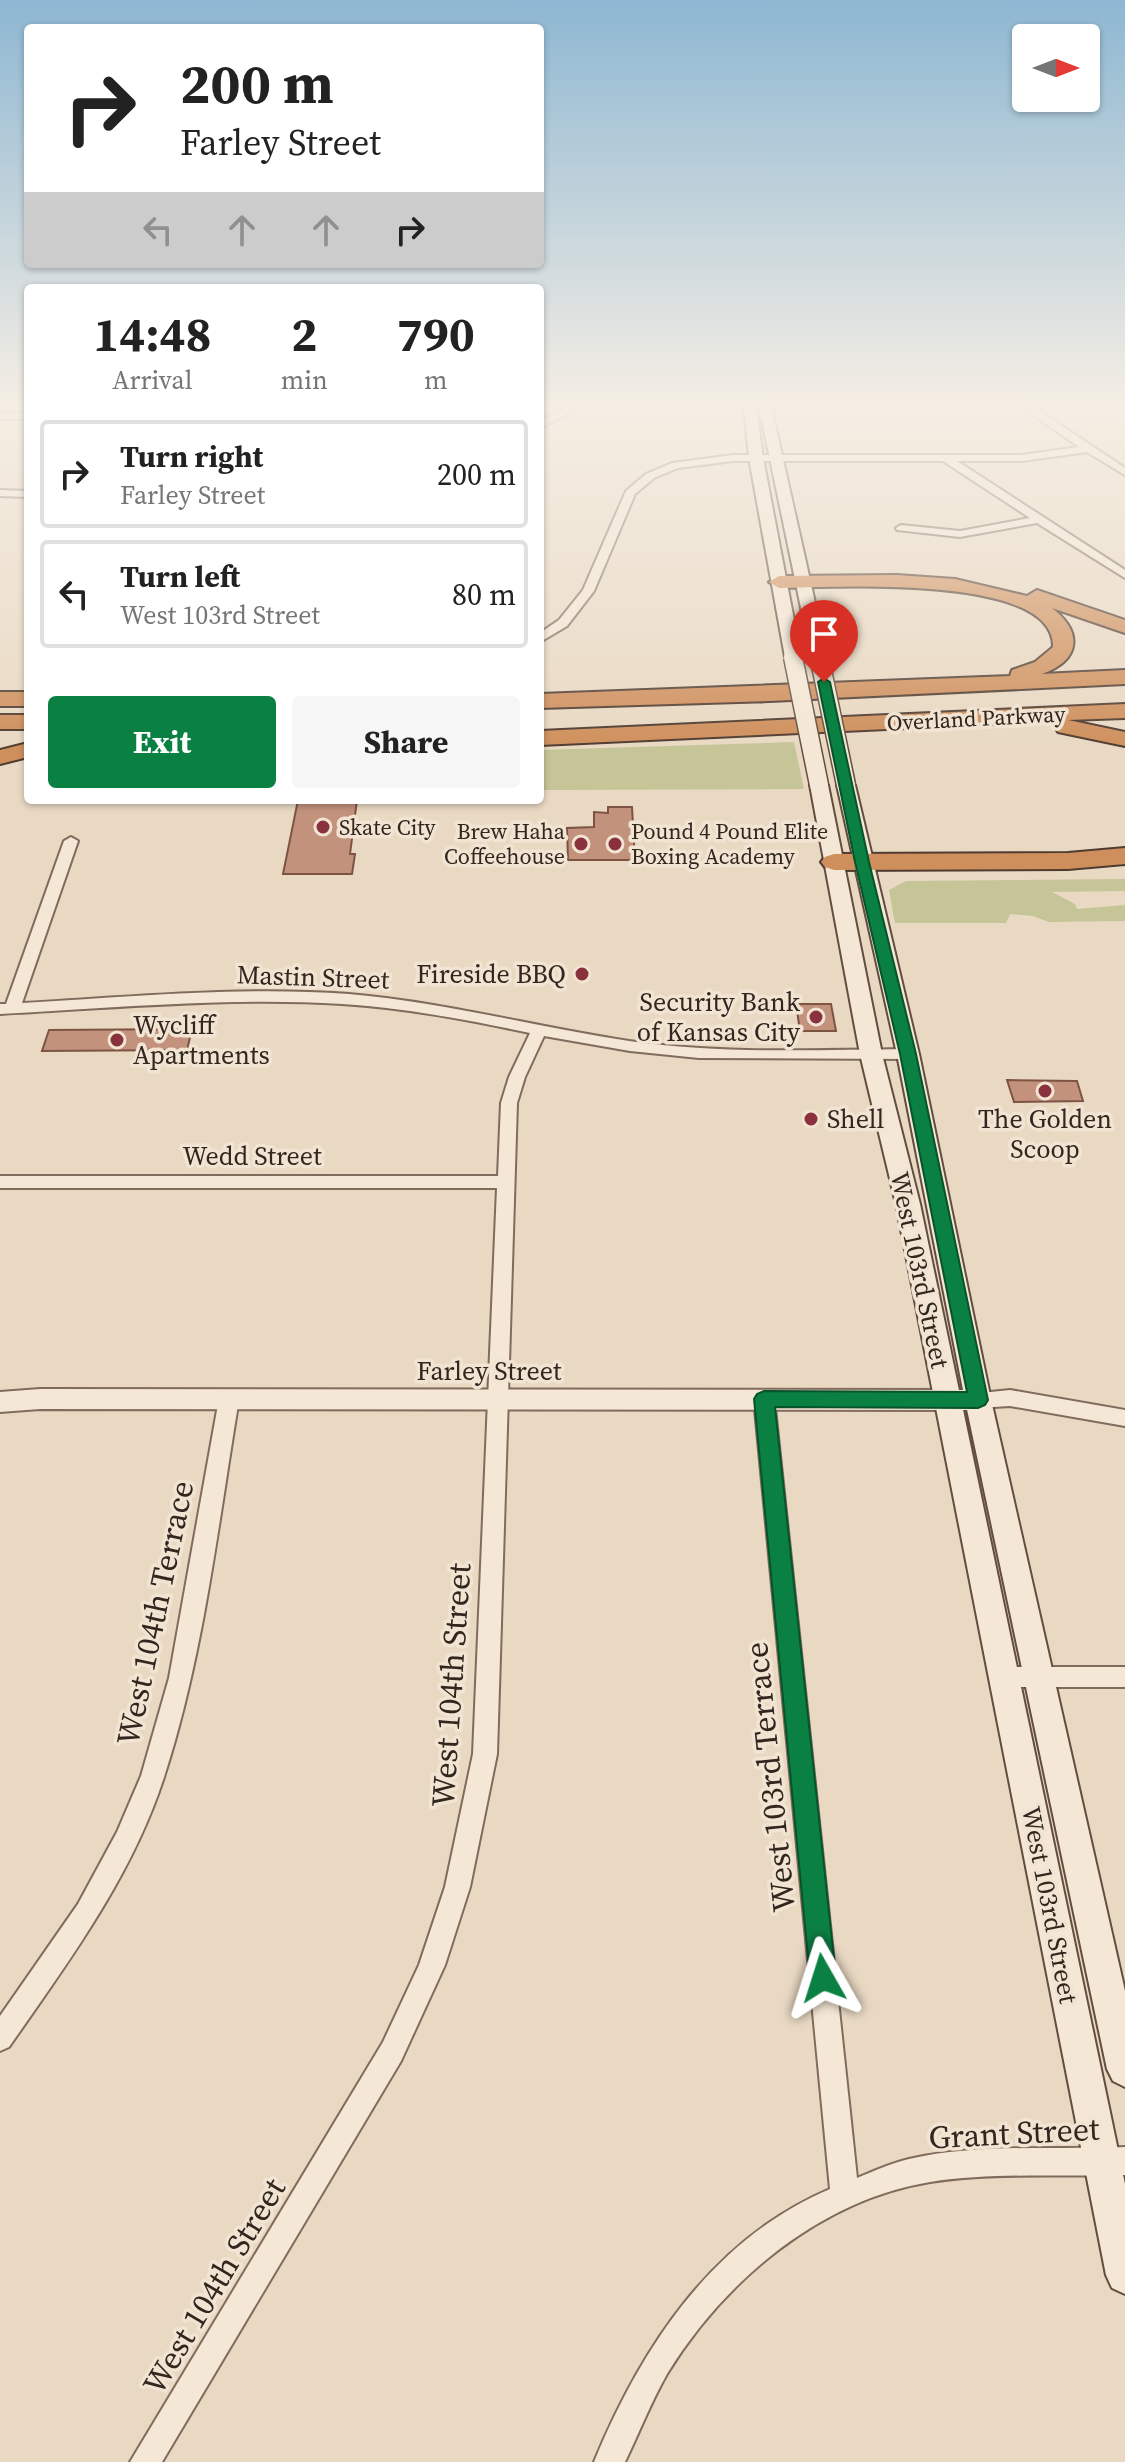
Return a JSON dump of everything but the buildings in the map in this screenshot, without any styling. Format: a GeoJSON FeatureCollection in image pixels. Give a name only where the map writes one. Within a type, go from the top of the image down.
{"type":"FeatureCollection","features":[{"type":"Feature","properties":{"kind":"highway"},"geometry":{"type":"LineString","coordinates":[[779,578],[923,575],[961,578],[1020,591],[1125,627]]}},
{"type":"Feature","properties":{"kind":"highway"},"geometry":{"type":"LineString","coordinates":[[802,578],[965,587],[1013,598],[1040,609],[1058,623],[1066,640],[1061,654],[1054,661],[1037,670],[987,683]]}},
{"type":"Feature","properties":{"kind":"highway"},"geometry":{"type":"LineString","coordinates":[[544,701],[654,699],[1125,677]]}},
{"type":"Feature","properties":{"kind":"highway"},"geometry":{"type":"LineString","coordinates":[[544,690],[654,699]]}},
{"type":"Feature","properties":{"kind":"highway","name":"Overland Parkway"},"geometry":{"type":"LineString","coordinates":[[544,716],[1125,693]]}},
{"type":"Feature","properties":{"kind":"highway","name":"Overland Parkway"},"geometry":{"type":"LineString","coordinates":[[544,738],[1125,711]]}},
{"type":"Feature","properties":{"kind":"highway"},"geometry":{"type":"LineString","coordinates":[[999,717],[1090,730],[1125,739]]}},
{"type":"Feature","properties":{"kind":"highway"},"geometry":{"type":"LineString","coordinates":[[0,722],[24,722]]}},
{"type":"Feature","properties":{"kind":"highway"},"geometry":{"type":"LineString","coordinates":[[0,746],[24,748]]}},
{"type":"Feature","properties":{"kind":"highway"},"geometry":{"type":"LineString","coordinates":[[0,757],[24,749]]}},
{"type":"Feature","properties":{"kind":"highway"},"geometry":{"type":"LineString","coordinates":[[864,868],[1125,856]]}},
{"type":"Feature","properties":{"kind":"highway"},"geometry":{"type":"LineString","coordinates":[[835,868],[1125,871]]}},
{"type":"Feature","properties":{"kind":"main road","name":"West 103rd Street"},"geometry":{"type":"LineString","coordinates":[[768,521],[871,1054],[908,1204],[1039,1676],[1125,2069]]}},
{"type":"Feature","properties":{"kind":"main road","name":"West 103rd Street"},"geometry":{"type":"LineString","coordinates":[[790,521],[864,868],[908,1054],[1003,1677],[1114,2162],[1125,2275]]}},
{"type":"Feature","properties":{"kind":"street"},"geometry":{"type":"LineString","coordinates":[[544,635],[563,623],[580,603],[617,521]]}},
{"type":"Feature","properties":{"kind":"street"},"geometry":{"type":"LineString","coordinates":[[901,528],[935,533],[970,533],[1030,521]]}},
{"type":"Feature","properties":{"kind":"street"},"geometry":{"type":"LineString","coordinates":[[1042,521],[1125,575]]}},
{"type":"Feature","properties":{"kind":"street"},"geometry":{"type":"LineString","coordinates":[[6,1008],[71,841]]}},
{"type":"Feature","properties":{"kind":"street","name":"Mastin Street"},"geometry":{"type":"LineString","coordinates":[[6,1008],[239,998],[324,999],[408,1005],[676,1051],[908,1054]]}},
{"type":"Feature","properties":{"kind":"street","name":"West 104th Street"},"geometry":{"type":"LineString","coordinates":[[145,2462],[376,2080],[406,2025],[432,1966],[458,1891],[476,1818],[485,1754],[509,1103],[517,1077],[540,1028]]}},
{"type":"Feature","properties":{"kind":"street","name":"Wedd Street"},"geometry":{"type":"LineString","coordinates":[[0,1182],[505,1182]]}},
{"type":"Feature","properties":{"kind":"street"},"geometry":{"type":"LineString","coordinates":[[962,1400],[1010,1398],[1125,1418]]}},
{"type":"Feature","properties":{"kind":"street","name":"Farley Street"},"geometry":{"type":"LineString","coordinates":[[0,1402],[229,1399],[962,1400]]}},
{"type":"Feature","properties":{"kind":"street","name":"West 104th Terrace"},"geometry":{"type":"LineString","coordinates":[[0,2038],[87,1913],[126,1840],[153,1776],[180,1678],[229,1399]]}},
{"type":"Feature","properties":{"kind":"street","name":"West 103rd Terrace"},"geometry":{"type":"LineString","coordinates":[[764,1399],[845,2197]]}},
{"type":"Feature","properties":{"kind":"street"},"geometry":{"type":"LineString","coordinates":[[1003,1677],[1125,1677]]}},
{"type":"Feature","properties":{"kind":"street","name":"Grant Street"},"geometry":{"type":"LineString","coordinates":[[609,2462],[657,2364],[710,2291],[752,2251],[792,2222],[845,2197],[906,2174],[959,2166],[1114,2162]]}},
{"type":"Feature","properties":{"kind":"green space"},"geometry":{"type":"Polygon","coordinates":[[[794,742],[804,789],[544,790],[544,750],[794,742]]]}},
{"type":"Feature","properties":{"kind":"green space"},"geometry":{"type":"Polygon","coordinates":[[[1125,879],[1125,891],[1052,892],[1075,904],[1077,909],[1125,905],[1125,921],[1049,922],[1033,916],[1010,914],[1006,923],[895,923],[889,890],[906,881],[1125,879]]]}},
{"type":"Feature","properties":{"kind":"place","name":"Skate City"},"geometry":{"type":"Point","coordinates":[323,827]}},
{"type":"Feature","properties":{"kind":"place","name":"Brew Haha Coffeehouse"},"geometry":{"type":"Point","coordinates":[581,844]}},
{"type":"Feature","properties":{"kind":"place","name":"Pound 4 Pound Elite Boxing Academy"},"geometry":{"type":"Point","coordinates":[615,844]}},
{"type":"Feature","properties":{"kind":"place","name":"Fireside BBQ"},"geometry":{"type":"Point","coordinates":[582,974]}},
{"type":"Feature","properties":{"kind":"place","name":"Security Bank of Kansas City"},"geometry":{"type":"Point","coordinates":[816,1017]}},
{"type":"Feature","properties":{"kind":"place","name":"Wycliff Apartments"},"geometry":{"type":"Point","coordinates":[117,1040]}},
{"type":"Feature","properties":{"kind":"place","name":"The Golden Scoop"},"geometry":{"type":"Point","coordinates":[1045,1091]}},
{"type":"Feature","properties":{"kind":"place","name":"Shell"},"geometry":{"type":"Point","coordinates":[811,1119]}},
{"type":"Feature","properties":{"kind":"route"},"geometry":{"type":"LineString","coordinates":[[823,1978],[764,1399],[978,1400],[908,1054],[862,862],[824,682]]}}]}
